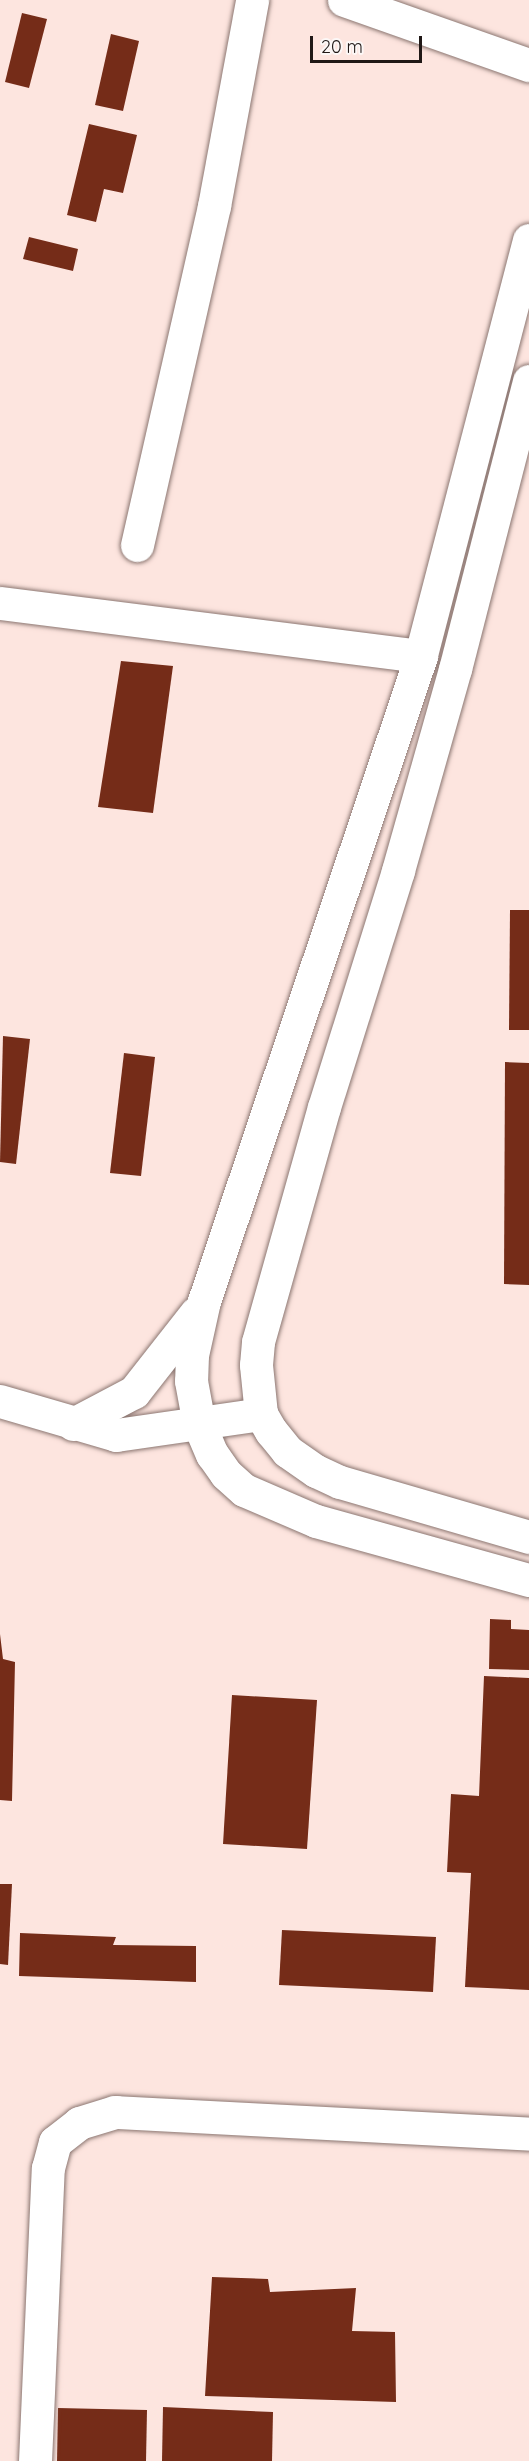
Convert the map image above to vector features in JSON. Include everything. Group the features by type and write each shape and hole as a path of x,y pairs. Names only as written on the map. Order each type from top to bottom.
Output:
{"street":[{"path":"138,545 214,206 252,0"},
{"path":"344,0 529,65"},
{"path":"529,240 421,656 204,1301 192,1355 191,1381 199,1424 226,1474 266,1502 423,1553 529,1580"},
{"path":"529,381 436,737 324,1107 258,1342 255,1365 261,1414 287,1451 340,1482 529,1536"},
{"path":"0,603 421,656"},
{"path":"73,1424 134,1392 204,1301"},
{"path":"0,1401 116,1435 261,1414"},
{"path":"35,2461 48,2168 55,2142 79,2123 115,2112 529,2134"}],"building":[{"path":"22,13 47,19 29,88 5,82"},
{"path":"111,34 139,41 123,111 95,105"},
{"path":"89,124 137,135 123,193 104,189 96,222 67,215"},
{"path":"29,237 78,249 73,271 23,259"},
{"path":"121,661 173,666 153,813 98,807"},
{"path":"510,910 529,910 529,1030 509,1030"},
{"path":"3,1036 30,1039 16,1164 0,1162"},
{"path":"124,1053 155,1057 141,1176 110,1173"},
{"path":"505,1062 529,1063 529,1285 504,1284"},
{"path":"490,1619 511,1620 511,1629 529,1630 529,1670 489,1669"},
{"path":"0,1634 3,1659 15,1662 12,1801 0,1800"},
{"path":"484,1676 529,1678 529,1990 465,1987 471,1873 447,1872 451,1794 479,1796"},
{"path":"232,1695 317,1700 307,1849 223,1844"},
{"path":"0,1884 12,1884 8,1965 0,1964"},
{"path":"282,1930 436,1937 433,1992 279,1985"},
{"path":"20,1933 116,1937 113,1945 196,1946 196,1982 19,1976"},
{"path":"212,2277 268,2279 270,2292 356,2288 352,2331 395,2332 396,2402 205,2396"},
{"path":"163,2407 273,2412 272,2461 162,2461"},
{"path":"58,2408 147,2410 146,2461 57,2461"}]}
